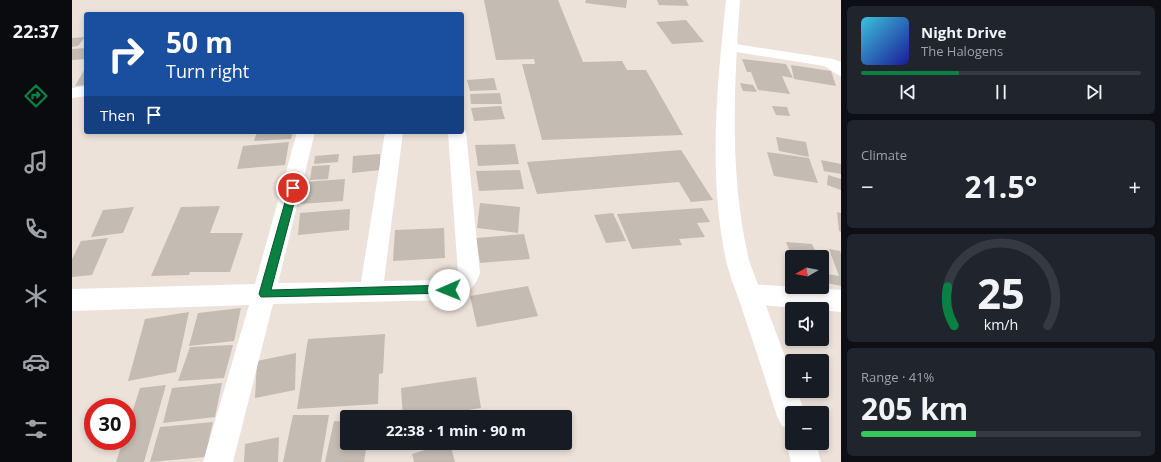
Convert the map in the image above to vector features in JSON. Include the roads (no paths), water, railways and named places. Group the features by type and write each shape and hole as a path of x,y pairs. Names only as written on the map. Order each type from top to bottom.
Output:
{"street":[{"path":"733,0 729,47 725,149 734,244 738,260 789,406"},
{"path":"729,47 828,62 837,66 841,71"},
{"path":"72,93 84,91"},
{"path":"218,462 305,134"},
{"path":"371,292 394,134"},
{"path":"72,300 449,290 456,288 467,279 469,272 458,134"},
{"path":"750,294 841,301"},
{"path":"803,450 806,462"}]}
